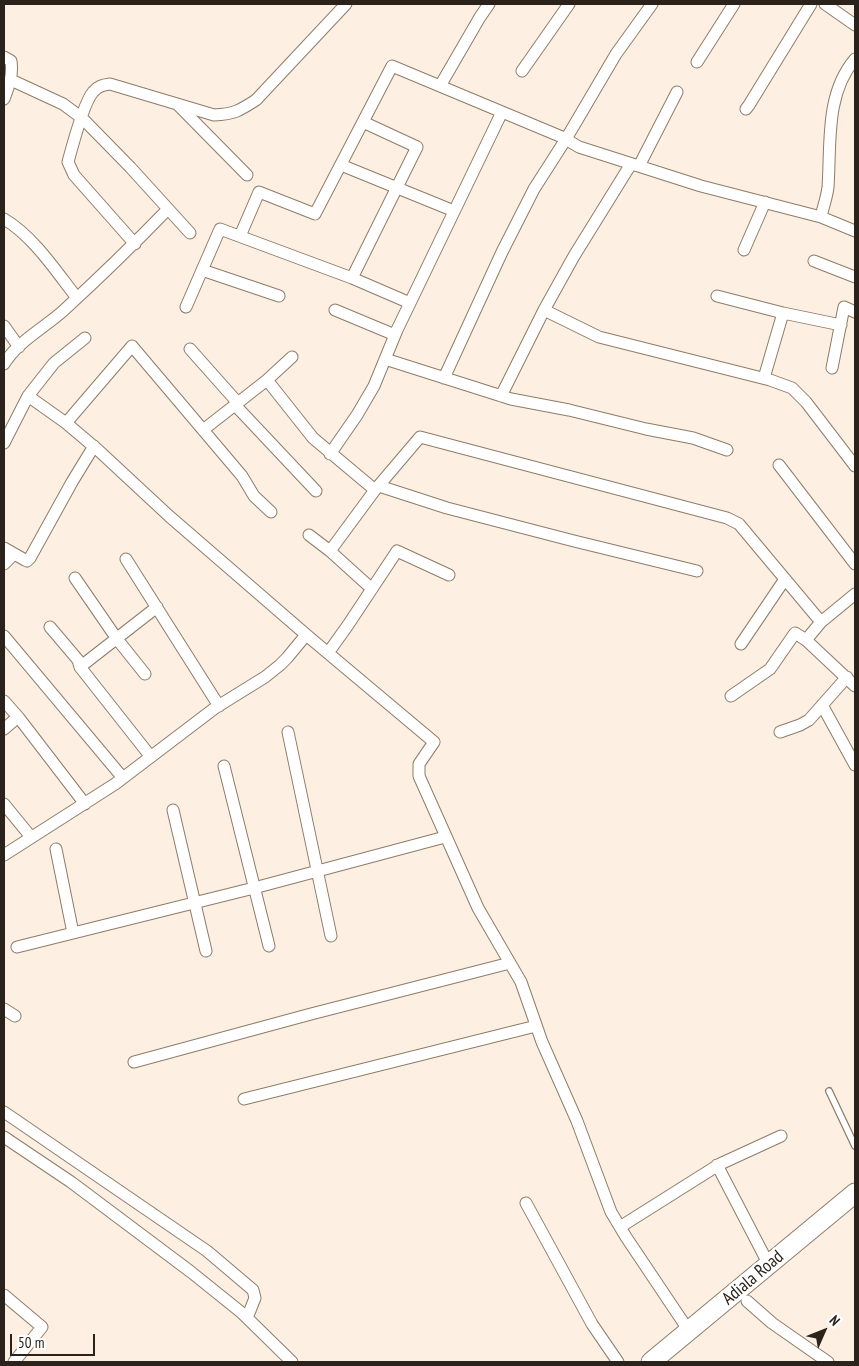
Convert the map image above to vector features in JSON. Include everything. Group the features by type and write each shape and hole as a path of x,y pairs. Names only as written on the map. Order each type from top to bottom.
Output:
{"main road":[{"name":"Adiala Road","path":"651,1362 855,1193"},
{"name":"Adiala Road","path":"670,1362 747,1300 855,1208"}],"street":[{"path":"135,244 74,175 68,162 86,103 92,92 100,86 110,84 214,115 239,111 256,100 346,4"},
{"path":"440,86 489,4"},
{"path":"522,71 569,4"},
{"path":"444,378 502,252 530,197 616,54 652,4"},
{"path":"696,62 734,4"},
{"path":"746,108 750,105 811,4"},
{"path":"825,4 855,25"},
{"path":"4,57 11,61 12,70 11,80 4,99"},
{"path":"821,217 828,189 830,126 839,88 847,69 855,59"},
{"path":"240,236 259,192 315,214 392,66 566,139 580,147 701,186 821,217 855,231"},
{"path":"11,80 63,104 82,118 190,233"},
{"path":"502,396 544,310 574,256 635,165 677,92"},
{"path":"177,104 247,175"},
{"path":"330,454 374,386 395,335 502,112"},
{"path":"352,278 417,147 363,122"},
{"path":"341,165 454,211"},
{"path":"744,250 765,202"},
{"path":"4,364 10,354 77,298 135,244 168,209"},
{"path":"4,219 16,226 33,244 77,298"},
{"path":"186,307 220,229 352,278 410,303"},
{"path":"814,261 855,277"},
{"path":"202,270 279,296"},
{"path":"717,296 840,325"},
{"path":"832,368 844,307 855,312"},
{"path":"335,310 395,335"},
{"path":"544,310 599,337 764,378 792,388 806,402 855,466"},
{"path":"764,378 783,313"},
{"path":"4,326 19,347"},
{"path":"4,443 28,396 54,363 85,338"},
{"path":"66,423 132,346 242,476 254,496 271,512"},
{"path":"190,349 236,404 316,491"},
{"path":"203,430 267,380 292,357"},
{"path":"385,359 511,400 569,410 646,429 693,438 727,450"},
{"path":"267,380 313,438 330,454 377,488 574,541 698,571"},
{"path":"28,396 94,446 169,516 306,635 434,742 419,764 418,776 478,908 521,982 542,1042 578,1121 611,1212 689,1331"},
{"path":"330,551 377,488 420,437 727,518 739,524 821,622"},
{"path":"4,564 9,551 27,561 30,558 94,446"},
{"path":"779,465 855,564"},
{"path":"309,535 330,551 372,589"},
{"path":"328,653 397,551 449,575"},
{"path":"126,559 219,706"},
{"path":"75,578 145,674"},
{"path":"741,644 785,579"},
{"path":"806,640 821,622 855,594"},
{"path":"80,667 156,608"},
{"path":"50,627 78,660 80,667 151,757"},
{"path":"731,696 770,670 794,633 806,640 855,686"},
{"path":"4,855 85,804 219,706 265,677 280,665 306,635"},
{"path":"4,636 123,778"},
{"path":"780,732 809,720 847,677"},
{"path":"4,701 85,804"},
{"path":"822,705 855,765"},
{"path":"4,729 18,717"},
{"path":"288,732 331,936"},
{"path":"224,766 269,946"},
{"path":"4,804 31,837"},
{"path":"173,810 206,951"},
{"path":"17,947 254,888 445,837"},
{"path":"56,849 73,933"},
{"path":"134,1062 510,963"},
{"path":"4,1008 15,1016"},
{"path":"244,1099 536,1026"},
{"path":"4,1112 207,1251 247,1284 254,1290 255,1298 247,1318"},
{"path":"620,1227 717,1166 781,1136"},
{"path":"4,1137 78,1188 191,1272 247,1318 292,1362"},
{"path":"717,1166 769,1265"},
{"path":"526,1203 592,1324 618,1362"},
{"path":"4,1296 42,1327 14,1362"},
{"path":"747,1300 772,1323 828,1362"}],"lane":[{"path":"829,1091 855,1146"}]}
